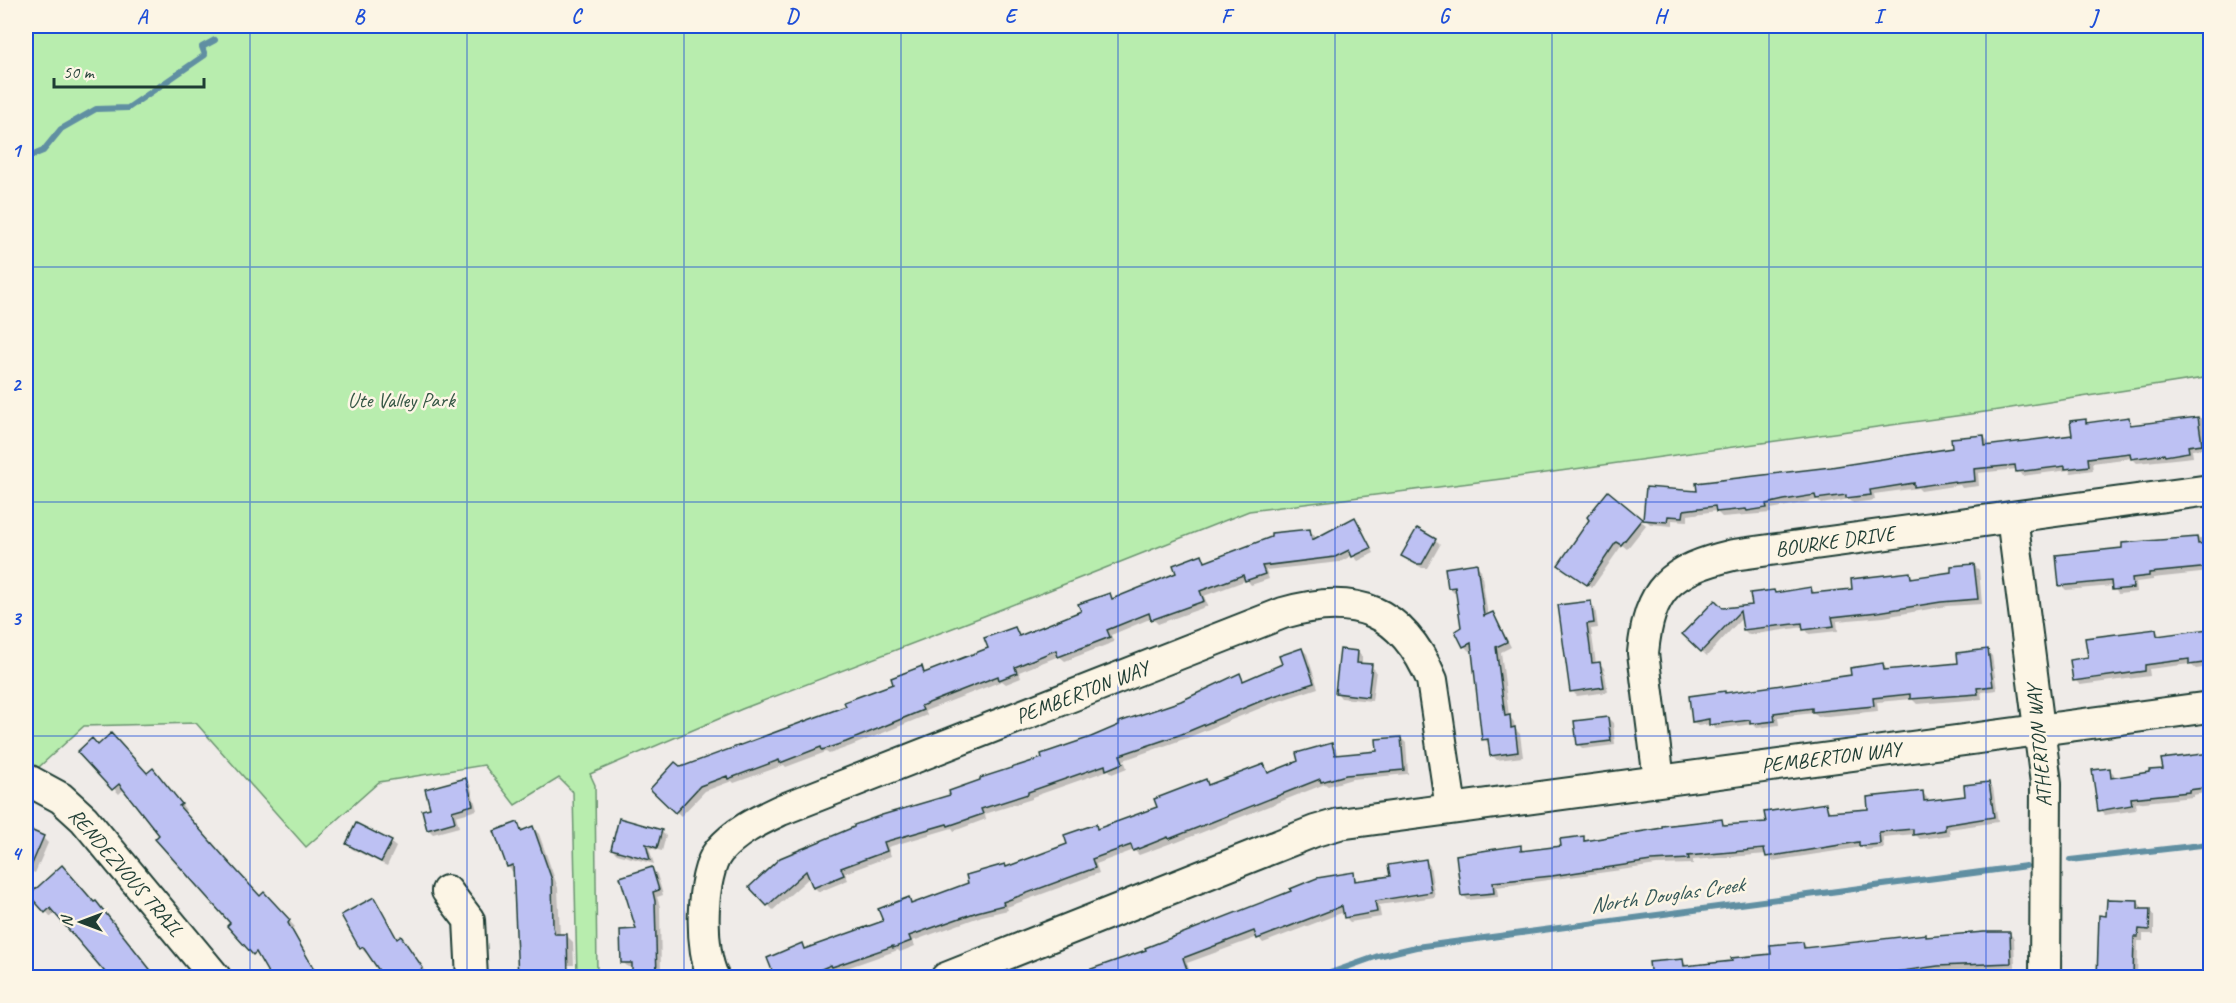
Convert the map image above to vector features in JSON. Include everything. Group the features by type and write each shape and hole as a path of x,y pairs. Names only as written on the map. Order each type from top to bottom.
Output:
{"street":[{"name":"BOURKE DRIVE","path":"1659,780 1643,654 1648,615 1657,587 1669,582 1687,569 1706,561 1733,555 2211,490"},
{"name":"ATHERTON WAY","path":"2012,517 2046,783 2045,978"},
{"name":"PEMBERTON WAY","path":"714,978 708,968 703,922 713,849 754,823 781,810 1307,606 1349,604 1394,614 1423,660 1432,680 1451,807"},
{"name":"PEMBERTON WAY","path":"946,978 1315,831 1339,824 1451,807 2211,707"},
{"name":"RENDEZVOUS TRAIL","path":"26,779 61,798 84,819 216,978"},
{"path":"447,891 469,920 472,978"}],"green space":[{"name":"Ute Valley Park","path":"26,26 2210,26 2210,377 1992,411 1517,477 1249,511 742,709 590,774 595,785 597,977 577,977 573,792 559,778 515,805 484,765 379,782 306,847 196,723 84,726 39,767 26,763"}],"building":[{"path":"2129,417 2130,425 2198,417 2202,444 2188,446 2189,452 2165,456 2164,454 2131,459 2130,453 2088,458 2089,466 2065,469 2065,466 2016,472 2015,465 1974,469 1975,481 1956,483 1955,481 1914,487 1914,483 1870,490 1871,495 1846,498 1846,495 1816,499 1815,495 1766,504 1767,508 1747,511 1746,509 1716,512 1715,506 1684,510 1683,517 1668,516 1667,522 1643,520 1646,487 1697,491 1696,483 1831,467 1952,448 1951,438 1984,435 1985,446 2072,435 2070,421 2086,419 2086,423"},
{"path":"1608,491 1642,519 1621,545 1616,542 1587,585 1558,565 1589,520 1587,517"},
{"path":"1355,517 1371,548 1352,557 1349,550 1335,557 1262,566 1265,574 1245,581 1243,575 1200,591 1204,601 1151,620 1149,613 1107,630 1110,637 1058,657 1056,650 1015,667 1017,673 999,680 998,676 921,706 923,710 846,742 822,750 821,747 780,763 779,760 728,779 727,776 700,786 675,813 650,789 675,762 681,767 846,706 844,702 893,684 891,678 922,666 924,673 988,648 984,638 1015,627 1019,636 1081,611 1078,604 1110,593 1112,599 1176,573 1173,565 1202,554 1205,562 1271,537 1271,533 1310,529 1312,540"},
{"path":"1417,528 1436,539 1422,564 1416,564 1401,556"},
{"path":"2197,537 2198,544 2211,543 2211,567 2149,573 2149,576 2132,578 2133,588 2112,590 2111,581 2059,586 2056,555 2122,548 2122,543"},
{"path":"1477,563 1484,616 1493,612 1507,642 1496,647 1505,716 1510,715 1511,728 1515,727 1518,752 1490,756 1488,739 1482,740 1471,643 1463,647 1455,631 1461,627 1455,587 1448,588 1445,568"},
{"path":"1974,564 1978,599 1832,617 1834,626 1803,630 1802,623 1743,630 1740,611 1701,652 1682,634 1715,600 1723,608 1752,605 1750,593 1774,590 1775,593 1811,587 1812,593 1852,589 1851,579 1910,572 1911,578 1951,572 1951,566"},
{"path":"1591,601 1594,623 1587,624 1592,663 1600,662 1604,687 1570,692 1558,605"},
{"path":"2156,629 2157,636 2208,629 2211,662 2189,665 2189,659 2145,665 2145,671 2073,681 2070,660 2088,657 2085,638"},
{"path":"1302,648 1314,683 1268,698 1182,734 1120,755 1123,763 1106,770 1105,765 981,809 983,814 948,826 947,824 884,842 887,851 841,868 844,875 813,888 806,871 767,906 749,887 780,858 854,827 854,825 950,795 949,791 980,780 980,778 1042,758 1041,754 1091,737 1119,725 1119,722 1181,701 1240,673 1243,681 1282,664 1279,656"},
{"path":"1340,649 1358,651 1357,663 1372,664 1368,697 1335,693"},
{"path":"1988,649 1993,686 1977,688 1978,694 1910,699 1910,694 1873,698 1874,706 1812,712 1812,708 1774,713 1775,721 1750,724 1750,720 1709,725 1709,719 1692,722 1689,696 1851,675 1850,668 1883,663 1884,670 1958,663 1957,653"},
{"path":"1608,717 1611,741 1577,745 1574,721"},
{"path":"111,733 147,773 153,768 182,804 179,806 226,859 260,896 264,892 290,920 288,923 319,978 271,978 256,952 253,955 227,926 230,923 155,839 159,835 119,784 112,790 77,752 92,738 98,745"},
{"path":"1401,737 1404,770 1346,775 1321,782 1320,779 1169,839 1168,837 1133,851 1131,845 1092,859 1095,868 1003,902 1004,905 909,936 911,941 893,948 893,946 832,967 831,965 800,978 775,978 767,958 802,943 804,949 883,921 878,909 909,897 911,904 968,883 966,875 1005,864 1006,867 1067,844 1064,835 1096,824 1097,829 1157,807 1154,799 1206,779 1208,785 1264,764 1268,773 1298,761 1296,753 1332,743 1335,755 1377,751 1376,739"},
{"path":"2211,753 2211,787 2189,790 2189,792 2131,798 2132,805 2098,811 2092,770 2110,768 2111,778 2163,769 2161,759"},
{"path":"466,778 473,805 452,811 455,822 427,830 422,810 430,808 425,789"},
{"path":"1989,782 1994,817 1945,825 1945,830 1913,835 1913,829 1879,832 1880,844 1859,846 1859,842 1766,857 1764,849 1688,856 1689,859 1651,861 1552,876 1493,882 1494,893 1461,896 1456,855 1521,845 1521,851 1561,846 1560,839 1584,836 1584,841 1662,828 1662,826 1722,819 1723,825 1766,822 1764,812 1826,803 1828,812 1868,809 1867,797 1923,791 1924,801 1965,796 1964,785"},
{"path":"619,818 662,830 657,848 646,844 650,860 611,849"},
{"path":"518,822 521,831 533,826 552,880 553,927 555,934 567,934 568,978 518,978 513,865 507,867 494,831"},
{"path":"356,823 392,841 381,862 346,844"},
{"path":"26,828 44,836 26,878"},
{"path":"1426,859 1431,892 1375,901 1377,912 1344,918 1342,906 1257,939 1254,931 1183,958 1190,978 1075,978 1074,975 1146,950 1145,948 1291,891 1290,889 1317,878 1354,872 1355,881 1390,876 1388,865"},
{"path":"62,865 94,902 96,901 157,978 110,978 50,908 45,913 29,895"},
{"path":"652,867 659,890 653,892 657,978 632,978 632,963 621,963 620,930 636,929 620,877"},
{"path":"374,897 397,939 401,936 423,968 409,978 384,978 363,947 360,949 341,915"},
{"path":"2107,899 2138,900 2138,909 2150,909 2149,930 2139,929 2138,937 2134,937 2133,978 2097,978 2099,915 2106,916"},
{"path":"2010,932 2011,963 1938,966 1859,977 1859,975 1833,978 1651,978 1649,962 1683,959 1684,966 1771,954 1770,945 1803,942 1804,948 1926,934 1926,937"}],"waterway":[{"path":"26,158 43,151 61,129 96,109 128,108 205,55 202,47 215,40"},
{"name":"North Douglas Creek","path":"2070,860 2210,844"},
{"name":"North Douglas Creek","path":"1316,978 1378,956 1416,947 2026,866"}]}
